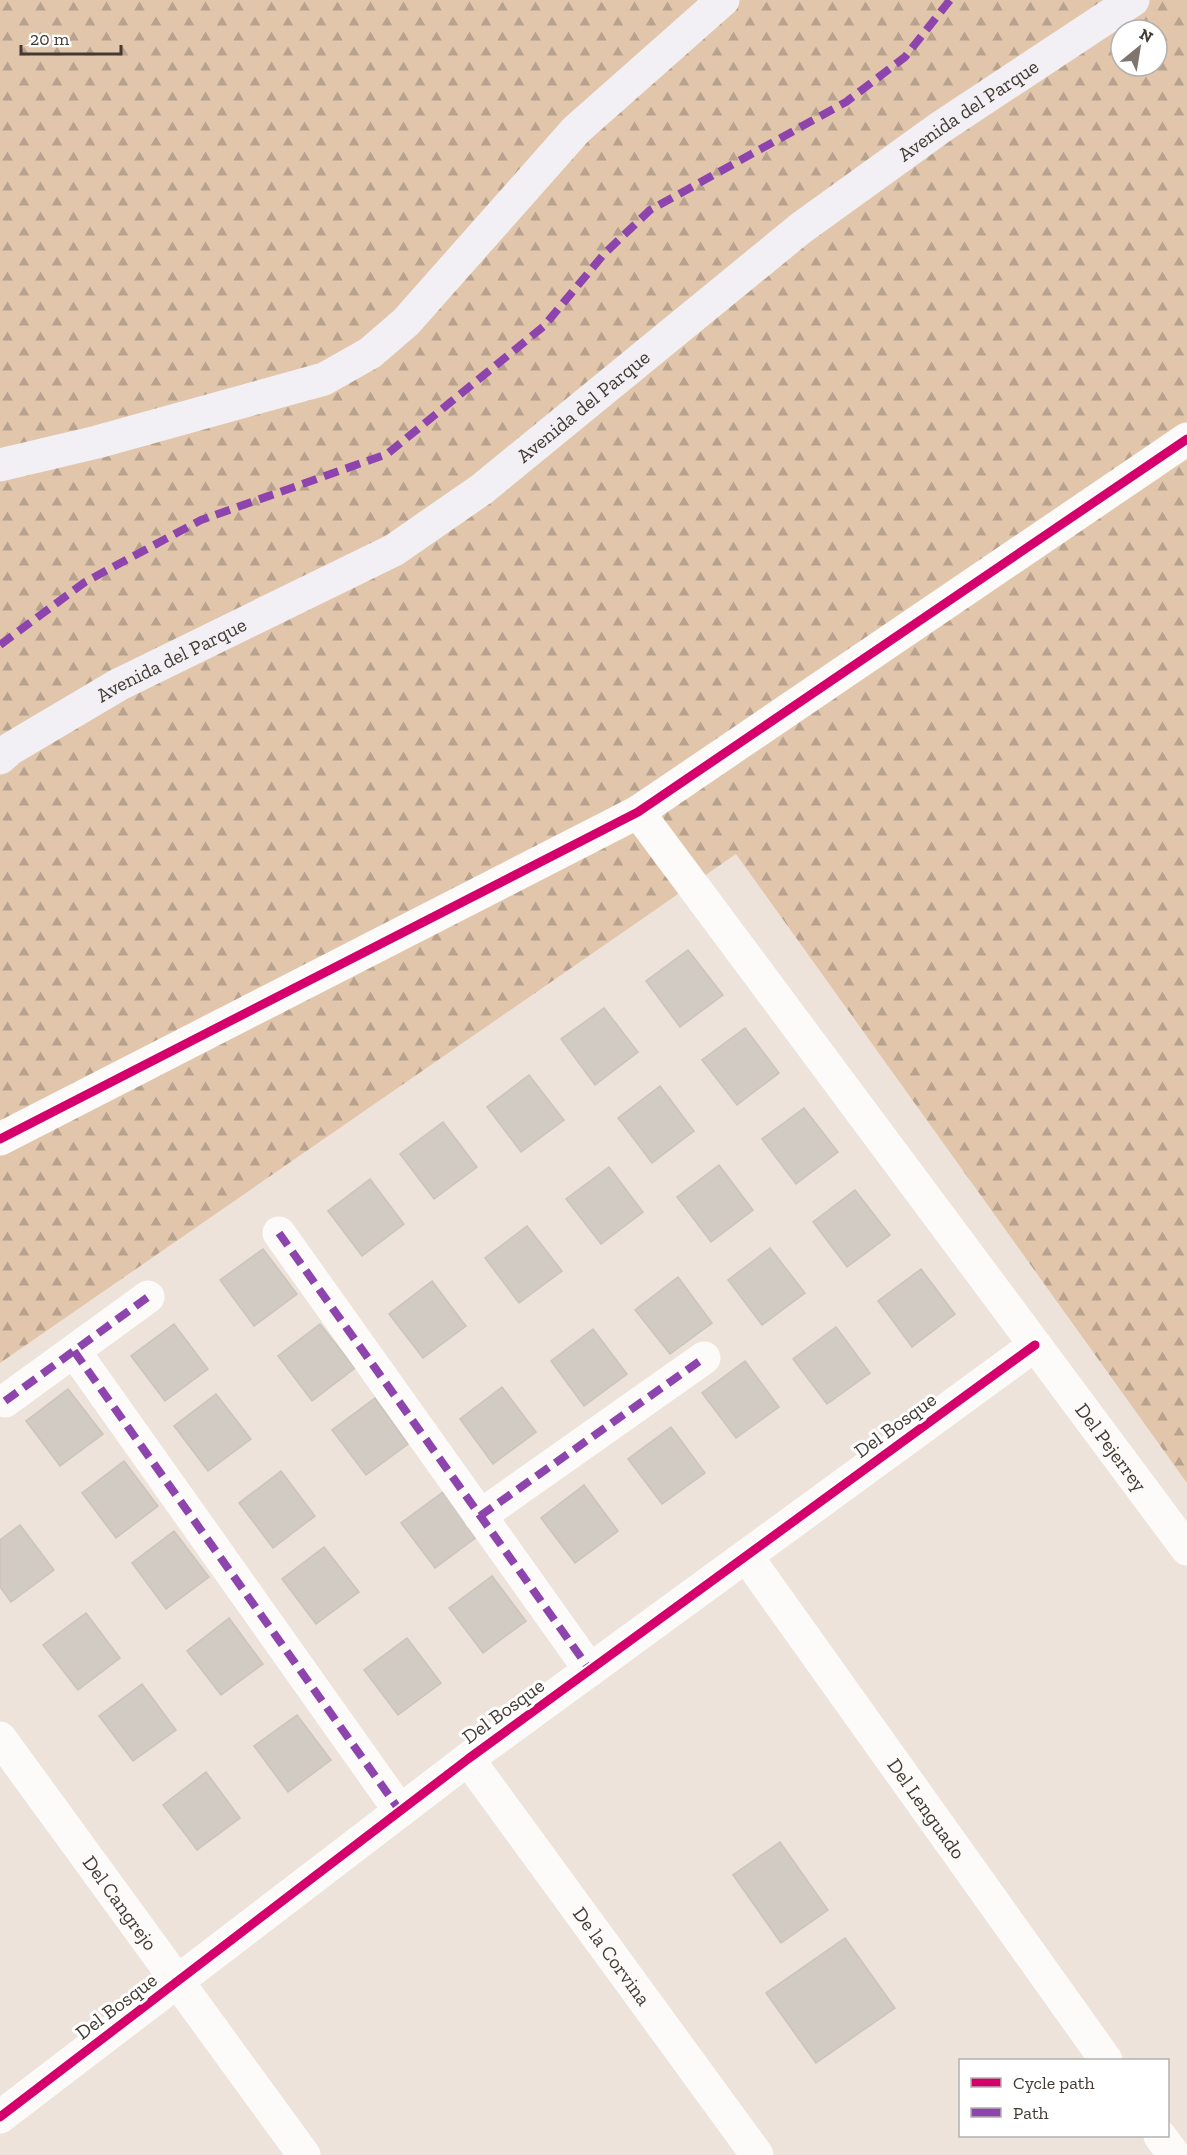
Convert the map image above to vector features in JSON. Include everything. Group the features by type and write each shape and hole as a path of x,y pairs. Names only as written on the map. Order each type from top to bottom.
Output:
{"main road":[{"path":"0,465 97,442 324,379 370,353 406,322 576,130 723,0"},
{"name":"Avenida del Parque","path":"0,758 10,749 118,684 394,550 482,489 801,228 941,127 1133,0"}],"street":[{"path":"0,1139 638,812 1187,439"},
{"name":"Del Pejerrey","path":"638,812 1187,1550"},
{"path":"279,1233 590,1670"},
{"path":"5,1401 148,1297"},
{"name":"Del Bosque","path":"0,2117 468,1759 1035,1345"},
{"path":"74,1351 400,1811"},
{"path":"480,1516 704,1358"},
{"name":"Del Lenguado","path":"747,1557 1105,2059"},
{"name":"Del Cangrejo","path":"0,1738 304,2155"},
{"name":"De la Corvina","path":"468,1759 757,2155"},
{"path":"1161,2137 1173,2155"}],"green space":[{"path":"0,0 1187,0 1187,1483 736,854 0,1363"}],"building":[{"path":"688,950 723,995 680,1027 646,981"},
{"path":"604,1008 638,1052 595,1085 561,1039"},
{"path":"745,1028 779,1073 737,1105 702,1060"},
{"path":"529,1075 564,1120 521,1152 487,1107"},
{"path":"660,1086 694,1131 652,1163 618,1118"},
{"path":"804,1108 838,1152 796,1184 762,1139"},
{"path":"443,1122 477,1167 434,1199 400,1154"},
{"path":"719,1165 753,1210 711,1242 677,1197"},
{"path":"609,1167 643,1212 601,1244 566,1199"},
{"path":"370,1179 404,1224 362,1256 328,1211"},
{"path":"855,1190 890,1235 847,1267 813,1222"},
{"path":"527,1226 562,1271 519,1303 485,1258"},
{"path":"770,1248 805,1293 762,1325 728,1280"},
{"path":"263,1249 297,1294 254,1326 220,1280"},
{"path":"921,1269 955,1314 912,1347 878,1301"},
{"path":"678,1277 712,1323 670,1354 635,1310"},
{"path":"432,1281 466,1326 423,1358 389,1314"},
{"path":"174,1324 208,1369 165,1401 131,1356"},
{"path":"320,1324 355,1368 312,1401 278,1356"},
{"path":"836,1327 870,1373 827,1404 793,1359"},
{"path":"593,1329 627,1374 584,1406 551,1361"},
{"path":"745,1361 779,1407 736,1438 702,1393"},
{"path":"502,1387 536,1432 493,1464 460,1419"},
{"path":"68,1389 103,1434 60,1466 26,1421"},
{"path":"216,1394 251,1439 208,1471 174,1426"},
{"path":"375,1398 408,1444 366,1475 332,1430"},
{"path":"671,1427 705,1473 662,1504 628,1459"},
{"path":"124,1461 158,1506 116,1538 82,1493"},
{"path":"281,1471 315,1516 273,1548 239,1503"},
{"path":"584,1485 618,1531 575,1563 541,1518"},
{"path":"443,1492 478,1536 435,1568 401,1523"},
{"path":"20,1525 54,1570 11,1602 0,1587 0,1540"},
{"path":"174,1531 209,1577 166,1609 132,1563"},
{"path":"324,1547 359,1592 316,1624 282,1579"},
{"path":"492,1576 526,1621 483,1653 449,1608"},
{"path":"86,1613 120,1658 78,1690 43,1645"},
{"path":"229,1618 263,1664 221,1695 187,1651"},
{"path":"407,1638 441,1683 398,1715 364,1670"},
{"path":"142,1684 176,1730 133,1761 99,1716"},
{"path":"297,1715 331,1760 288,1792 254,1746"},
{"path":"206,1772 240,1818 197,1850 163,1805"},
{"path":"780,1842 828,1910 781,1943 733,1875"},
{"path":"845,1938 895,2008 816,2063 766,1993"}],"marked path":[{"path":"0,645 85,582 201,520 387,454 544,326 604,254 650,210 846,102 905,57 950,0"},
{"path":"279,1233 590,1670"},
{"path":"5,1401 148,1297"},
{"path":"74,1351 400,1811"},
{"path":"480,1516 704,1358"}],"cycle path":[{"path":"0,1139 638,812 1187,439"},
{"path":"0,2117 468,1759 1035,1345"}]}
